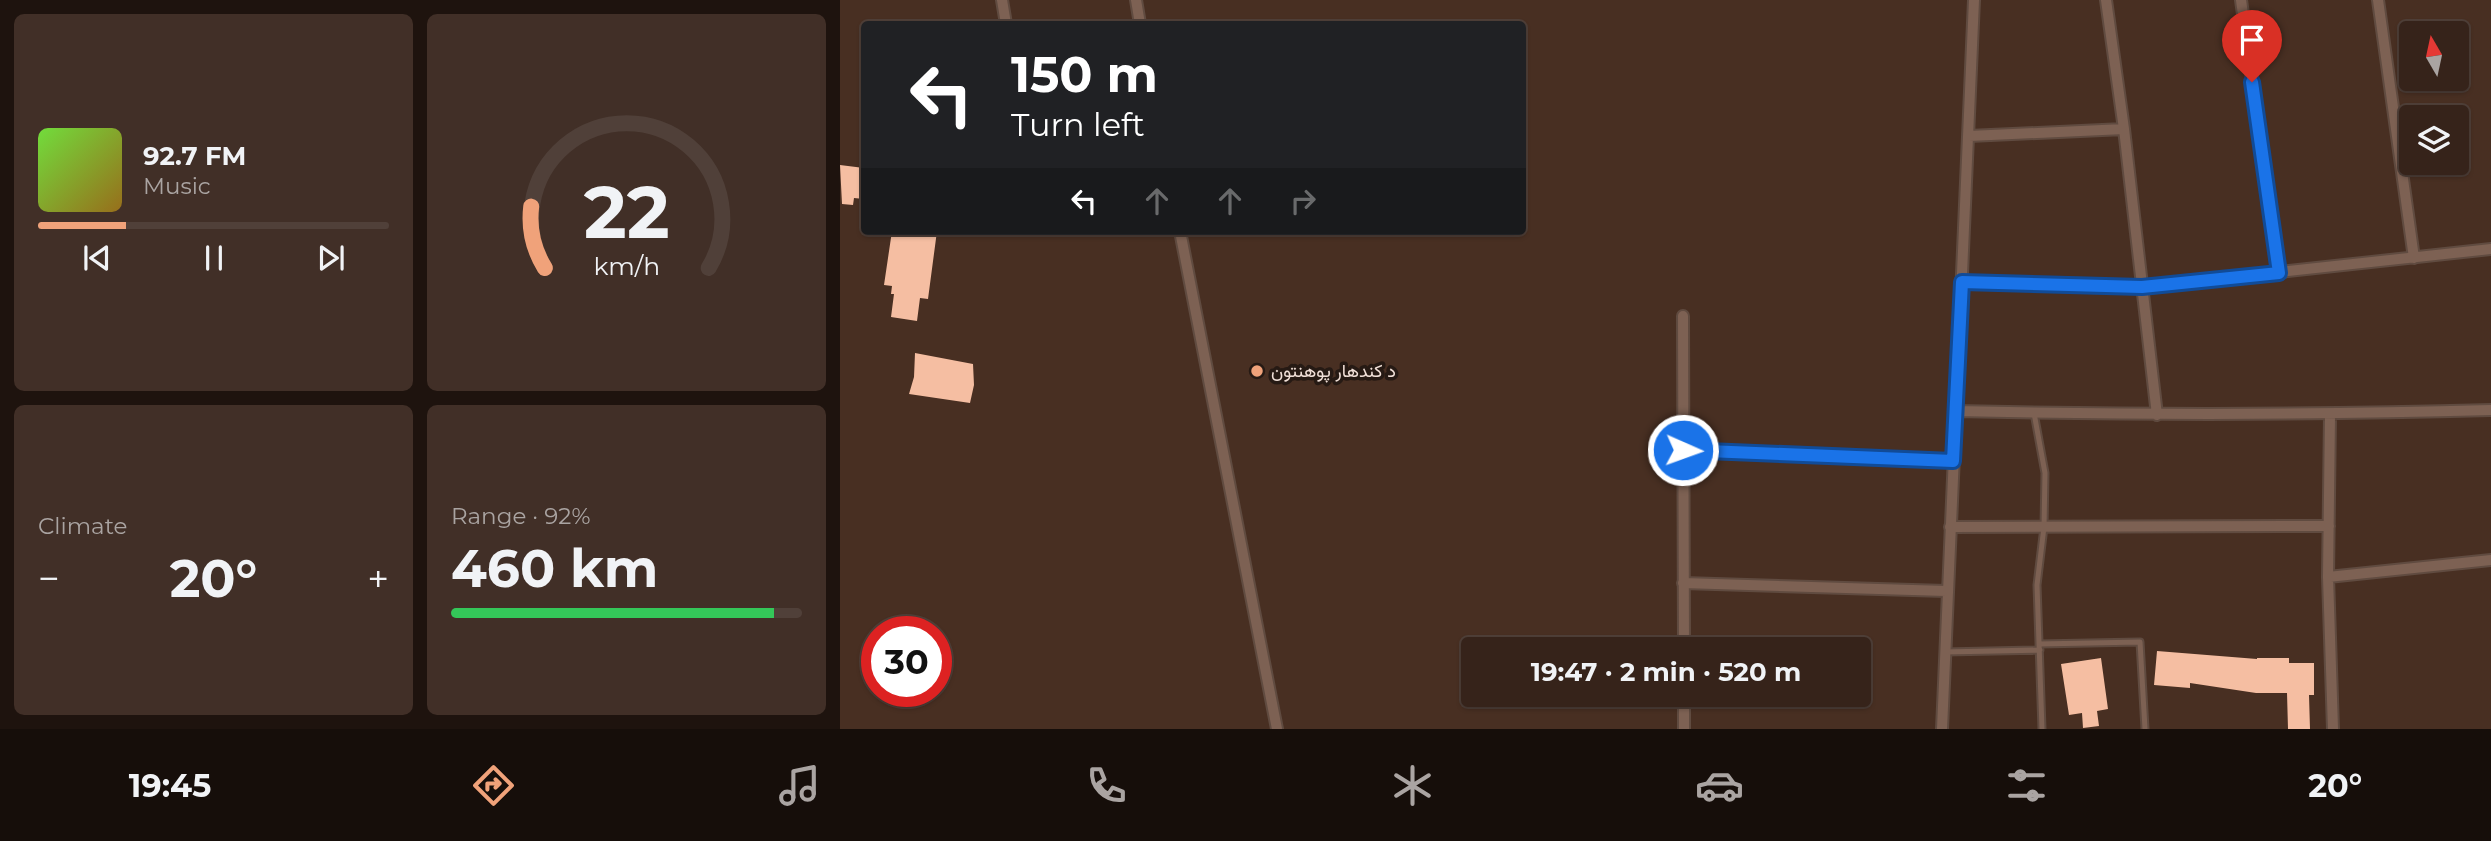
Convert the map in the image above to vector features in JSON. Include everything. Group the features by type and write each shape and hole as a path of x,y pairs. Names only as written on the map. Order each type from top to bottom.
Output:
{"street":[{"path":"1002,0 1006,21"},
{"path":"1136,0 1140,21"},
{"path":"1942,729 1946,591 1975,0"},
{"path":"2106,0 2124,129 2157,415"},
{"path":"2241,0 2279,273"},
{"path":"2378,0 2414,258"},
{"path":"1969,136 2124,129"},
{"path":"1181,235 1276,729"},
{"path":"1962,282 2142,287 2491,249"},
{"path":"1683,316 1684,637"},
{"path":"1956,411 2330,415 2491,410"},
{"path":"2330,415 2328,577 2333,729"},
{"path":"1683,450 1953,461"},
{"path":"1950,527 2329,526"},
{"path":"2328,577 2491,560"},
{"path":"1683,583 1946,591"},
{"path":"1684,707 1684,729"}],"lane":[{"path":"2034,413 2045,473 2044,527 2038,585 2042,729"},
{"path":"1944,652 2140,642 2145,729"}],"building":[{"path":"840,165 861,168 861,199 854,198 853,205 842,204"},
{"path":"891,235 936,235 928,299 920,298 917,321 891,317 894,294 891,294 892,286 884,285"},
{"path":"915,353 973,364 974,385 970,403 909,394 914,377"},
{"path":"2157,651 2257,659 2289,658 2289,663 2314,663 2314,695 2309,695 2310,729 2288,729 2287,693 2256,693 2190,683 2190,688 2154,685"},
{"path":"2101,658 2108,709 2097,711 2099,726 2083,728 2082,713 2069,715 2061,664"}],"place":[{"name":"د کندهار پوهنتون","path":"1257,371"}],"route":[{"path":"1683,450 1953,461 1962,282 2142,287 2279,273 2252,82"}]}
